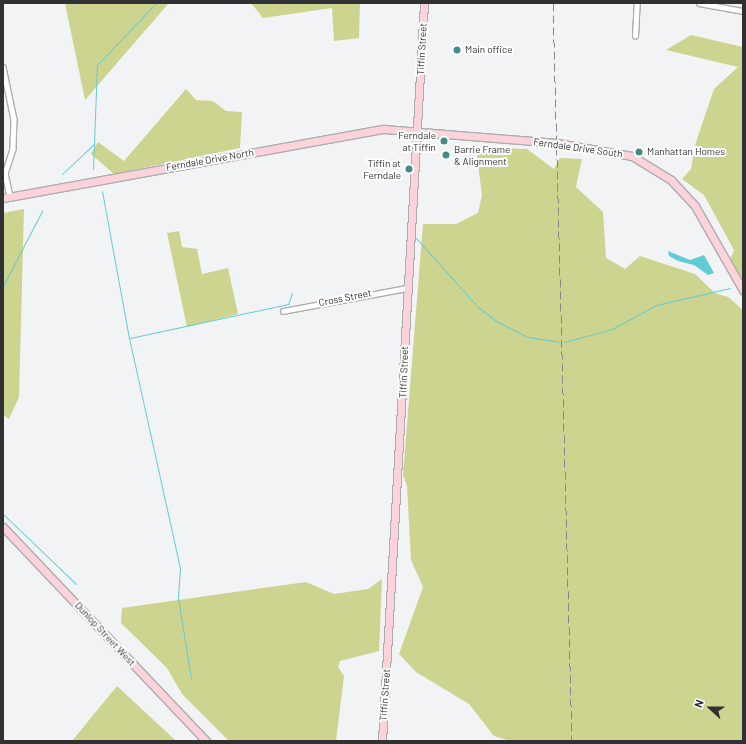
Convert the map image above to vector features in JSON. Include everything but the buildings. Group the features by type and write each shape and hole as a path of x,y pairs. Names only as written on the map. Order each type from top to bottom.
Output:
{"main road":[{"name":"Tiffin Street","path":"382,741 407,288 418,131 424,3"},
{"name":"Ferndale Drive North","path":"6,198 352,134 418,131"},
{"name":"Ferndale Drive South","path":"418,131 557,143 616,152 641,160 671,180 695,206 743,290"},
{"name":"Dunlop Street West","path":"3,527 206,741"}],"street":[{"path":"635,36 637,3"},
{"path":"699,3 743,11"},
{"path":"3,67 14,119 13,149 5,173 6,198"},
{"name":"Cross Street","path":"283,311 407,288"}],"green space":[{"path":"65,3 169,3 85,100"},
{"path":"251,3 360,3 359,38 334,41 332,8 263,18"},
{"path":"691,35 743,47 743,278 729,263 734,250 704,195 682,179 691,169 695,145 714,89 738,67 666,50"},
{"path":"186,89 196,100 213,101 226,111 242,112 240,148 114,174 91,154 98,142 124,161"},
{"path":"480,147 527,149 554,169 560,158 582,159 576,187 603,212 606,258 625,269 640,256 695,274 715,293 728,297 743,310 743,741 511,741 494,736 469,704 416,672 399,654 423,587 411,560 407,486 403,475 423,224 456,224 478,213 482,195 477,156"},
{"path":"24,209 19,397 9,419 3,415 3,213"},
{"path":"179,231 182,247 197,249 202,274 228,268 238,314 187,327 167,233"},
{"path":"382,579 379,651 340,661 338,667 344,676 336,741 229,741 182,694 167,668 121,623 122,608 306,582 334,594 368,589"},
{"path":"117,686 174,739 176,741 72,741"}],"water":[{"path":"668,251 690,260 704,255 714,273 708,275 694,265 678,261 669,256"}],"waterway":[{"path":"93,169 97,65 156,3"},
{"path":"62,174 94,144"},
{"path":"102,191 129,338 180,568 178,598 191,678"},
{"path":"3,286 42,211"},
{"path":"416,238 478,307 496,321 528,337 559,342"},
{"path":"564,342 612,329 656,305 730,288"},
{"path":"130,338 288,304 292,293"},
{"path":"3,514 76,584"}],"railway":[{"path":"553,3 572,741"}],"place":[{"name":"Main office","path":"457,50"},
{"name":"Ferndale at Tiffin","path":"444,141"},
{"name":"Manhattan Homes","path":"639,152"},
{"name":"Barrie Frame & Alignment","path":"446,155"},
{"name":"Tiffin at Ferndale","path":"409,169"}]}
